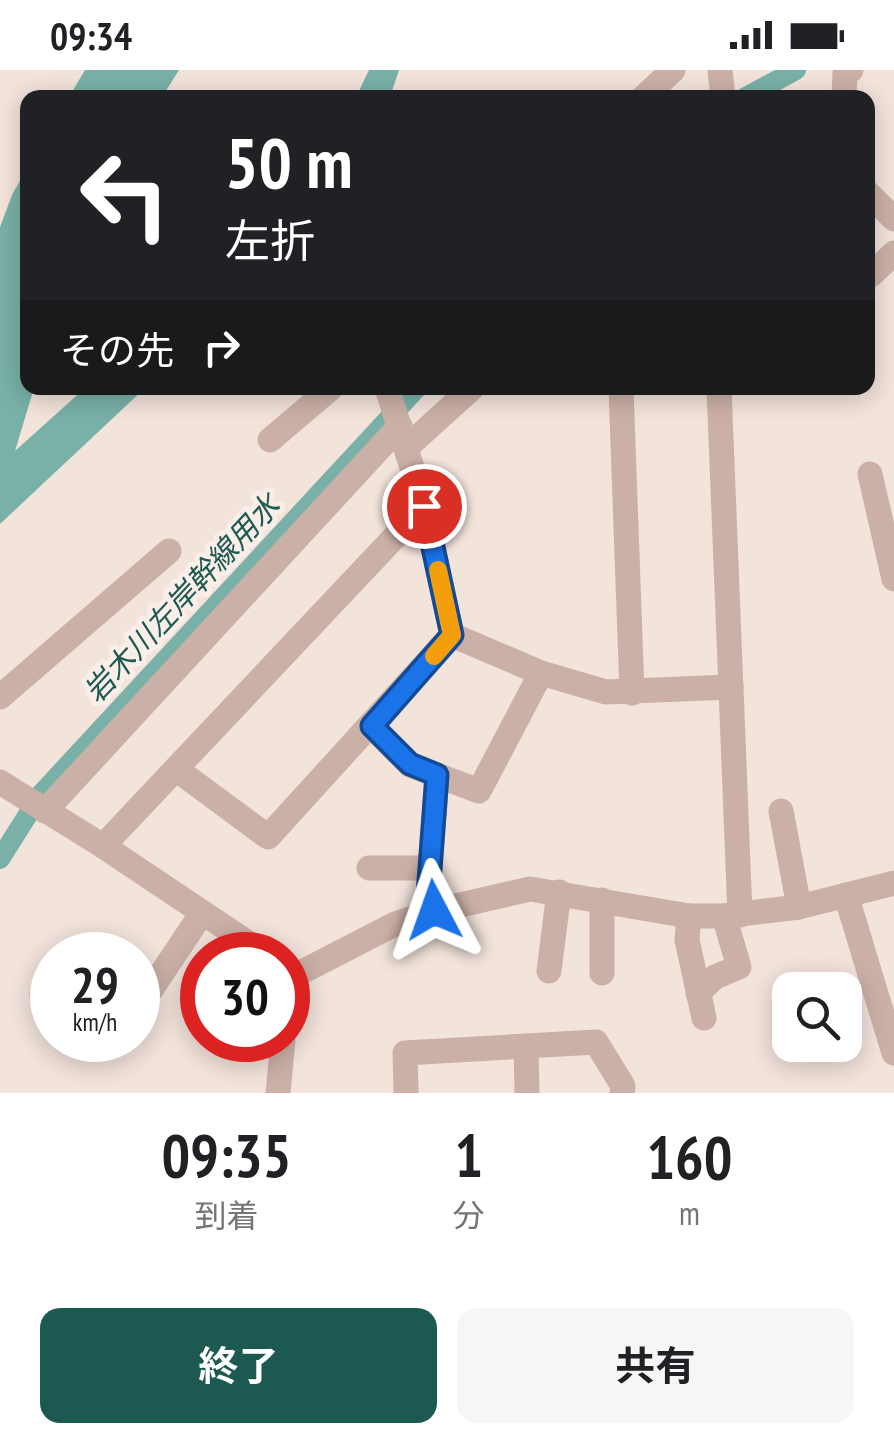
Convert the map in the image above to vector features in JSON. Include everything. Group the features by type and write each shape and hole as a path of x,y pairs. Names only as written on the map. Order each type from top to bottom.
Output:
{"street":[{"path":"652,90 673,70"},
{"path":"875,201 894,219"},
{"path":"875,272 894,253"},
{"path":"270,440 324,395"},
{"path":"232,932 103,846 20,799 397,416 453,395"},
{"path":"621,395 632,693"},
{"path":"690,916 687,940 701,1005 715,977 739,967 732,915 731,688 718,395"},
{"path":"397,416 424,506 452,635"},
{"path":"870,474 894,579"},
{"path":"103,846 424,506"},
{"path":"0,696 169,551"},
{"path":"452,635 541,673 606,692 731,688"},
{"path":"176,768 268,838 452,635"},
{"path":"372,726 410,764 479,791 541,673"},
{"path":"434,910 428,895 437,775"},
{"path":"781,811 799,907"},
{"path":"369,868 430,868"},
{"path":"310,968 395,924 434,910 530,888 690,916 799,907 894,883"},
{"path":"549,970 559,892"},
{"path":"846,894 894,1053"},
{"path":"602,900 602,973"},
{"path":"160,976 202,912"},
{"path":"406,1093 405,1053 596,1042 624,1086 622,1093"},
{"path":"526,1046 527,1093"},
{"path":"278,1093 281,1062"}],"water":[{"path":"85,70 179,70 166,90 73,90"},
{"path":"369,70 399,70 392,90 359,90"},
{"path":"20,181 20,395 32,395 15,451 77,395 138,395 0,524 0,227"}],"waterway":[{"name":"岩木川左岸幹線用水","path":"759,90 796,70"},
{"name":"岩木川左岸幹線用水","path":"0,859 41,794 411,395"}],"slow traffic":[{"path":"434,656 452,635 438,570"}],"route":[{"path":"424,506 452,635 372,726 410,764 437,775 428,895 434,910"}]}
